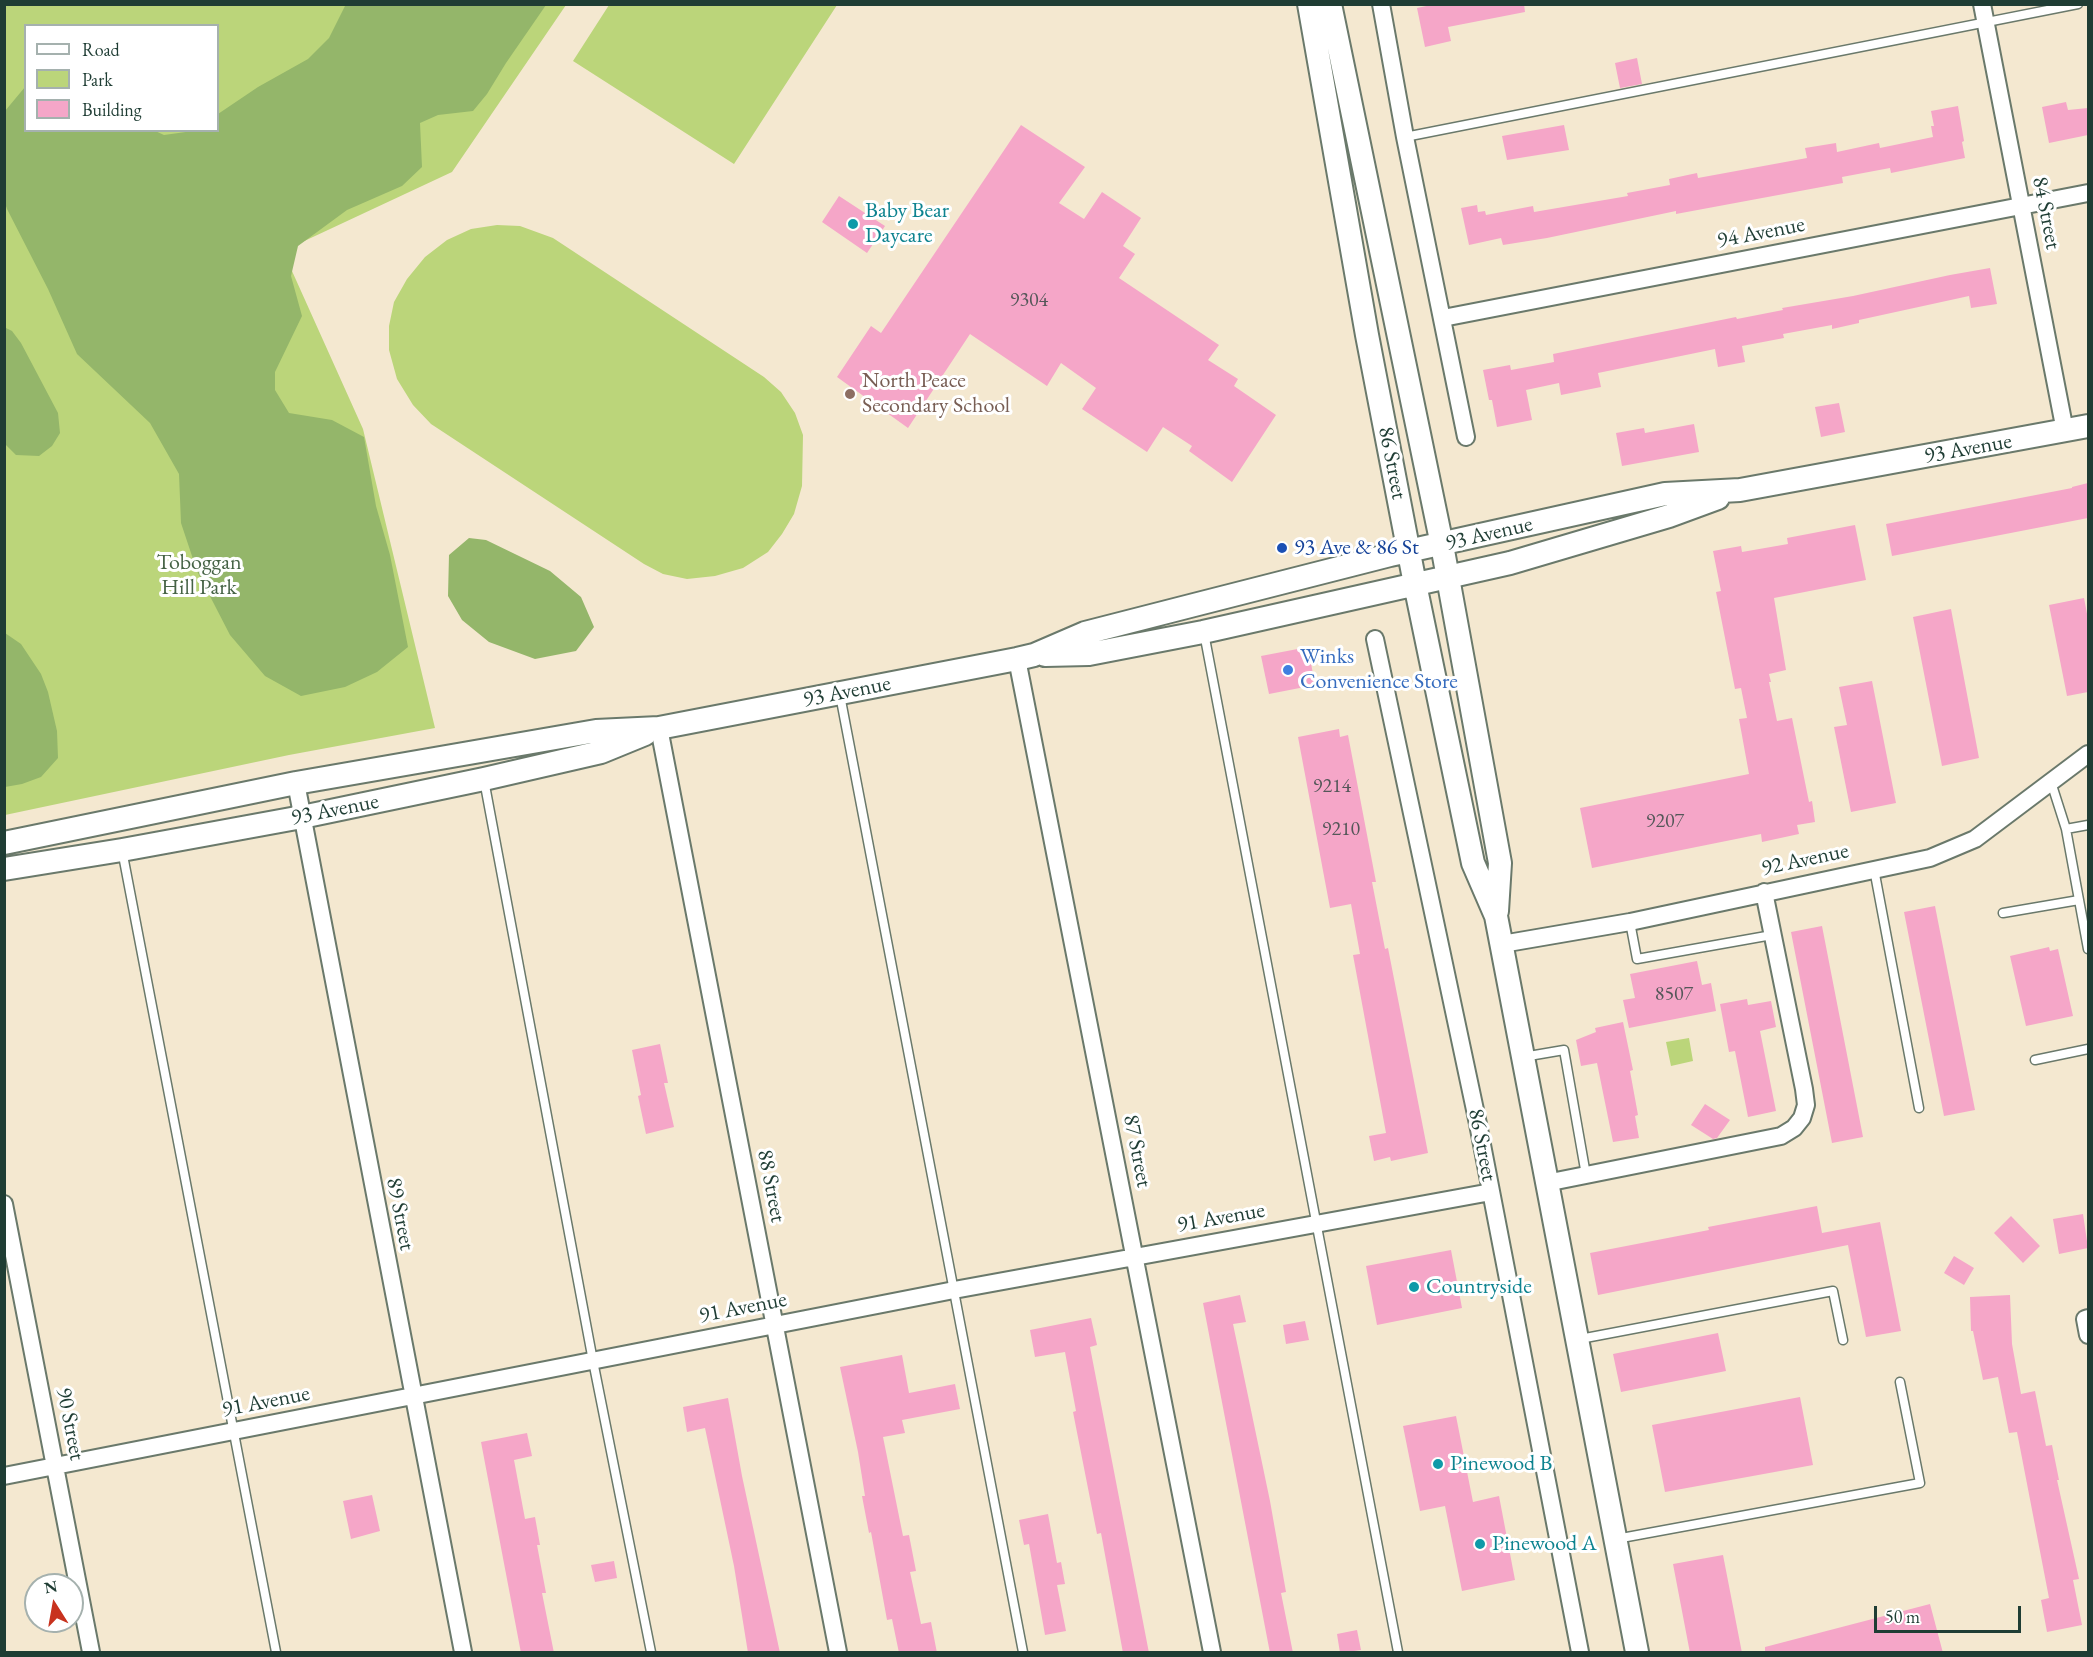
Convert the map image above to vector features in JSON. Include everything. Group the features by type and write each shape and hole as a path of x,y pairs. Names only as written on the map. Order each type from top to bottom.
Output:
{"main road":[{"name":"86 Street","path":"1310,4 1367,334 1414,584 1473,863 1496,916 1502,944 1637,1653"},
{"name":"86 Street","path":"1330,4 1448,576 1500,863 1496,916"},
{"name":"93 Avenue","path":"1026,657 1085,633 1408,552 1665,494 1740,490 2088,426"},
{"name":"93 Avenue","path":"4,843 296,783 596,730 659,728 1026,657 1089,654 1203,632 1510,563 1670,516 1740,490"},
{"name":"93 Avenue","path":"4,869 302,817 484,779 601,752 659,728"}],"street":[{"path":"1381,4 1466,437"},
{"name":"84 Street","path":"1982,4 2066,431"},
{"name":"94 Avenue","path":"1443,318 2088,193"},
{"name":"86 Street","path":"1375,639 1491,1192 1580,1653"},
{"name":"87 Street","path":"1026,657 1135,1256 1212,1653"},
{"name":"88 Street","path":"659,728 838,1653"},
{"name":"92 Avenue","path":"1502,944 1630,922 1930,858 1965,844 1993,828 2088,754"},
{"name":"89 Street","path":"296,783 412,1397 463,1653"},
{"path":"1546,1183 1781,1136 1794,1128 1802,1118 1806,1106 1764,892"},
{"name":"91 Avenue","path":"4,1476 954,1290 1491,1192"},
{"name":"90 Street","path":"4,1204 91,1653"}],"lane":[{"path":"1406,137 2078,4"},
{"path":"1203,632 1398,1653"},
{"path":"840,693 1023,1653"},
{"path":"484,779 593,1361 651,1653"},
{"path":"2051,782 2066,829 2088,949"},
{"path":"2066,829 2088,825"},
{"path":"122,850 276,1653"},
{"path":"1874,869 1918,1108"},
{"path":"2003,913 2079,900"},
{"path":"1630,922 1637,960 1772,935"},
{"path":"2035,1060 2088,1049"},
{"path":"1522,1057 1564,1050 1586,1175"},
{"path":"1576,1340 1833,1290 1843,1340"},
{"path":"1616,1540 1920,1483 1900,1382"}],"green space":[{"path":"346,4 546,5 487,94 473,111 438,115 420,123 422,167 402,186 347,210 298,246 291,276 302,316 275,372 275,390 289,413 332,420 364,437 376,506 390,555 408,647 377,672 345,687 301,696 265,676 230,635 197,571 181,523 179,474 150,423 77,354 4,200 5,111 24,88 24,132 157,132 164,135 186,132 219,132 219,113 258,87 308,59 329,38"},
{"name":"Toboggan Hill Park","path":"4,5 566,5 452,172 283,251 363,429 435,728 289,755 5,815"},
{"path":"609,5 837,5 734,164 573,61"},
{"path":"497,225 520,226 553,238 764,377 781,392 795,413 803,435 802,486 794,514 768,552 743,568 715,576 687,579 663,574 644,564 431,424 413,405 397,379 389,350 389,326 394,302 407,279 425,257 447,240 471,229"},
{"path":"4,327 12,331 21,343 58,413 60,433 52,446 39,456 16,455 5,444"},
{"path":"469,538 486,540 550,571 581,597 594,627 576,651 535,659 489,642 462,620 448,596 449,555"},
{"path":"5,633 21,644 41,674 48,692 57,731 58,758 41,777 5,787"},
{"path":"1689,1038 1693,1061 1671,1066 1666,1042"}],"building":[{"path":"1436,4 1524,4 1525,12 1448,27 1451,41 1425,47 1417,8"},
{"path":"1637,58 1642,84 1620,88 1615,63"},
{"path":"2066,102 2068,110 2088,108 2088,135 2049,143 2042,107"},
{"path":"1958,106 1965,158 1891,173 1890,168 1842,177 1843,183 1676,214 1676,211 1547,238 1503,245 1501,238 1469,245 1461,208 1477,205 1478,212 1485,211 1486,215 1533,206 1534,212 1628,196 1627,193 1670,185 1669,179 1697,173 1698,178 1807,158 1805,148 1836,143 1837,152 1879,143 1880,148 1933,137 1931,126 1934,126 1931,111"},
{"path":"1021,125 1085,167 1059,203 1084,219 1102,192 1141,218 1123,246 1135,254 1119,278 1219,345 1208,360 1238,379 1234,386 1276,415 1232,482 1189,451 1192,446 1163,427 1147,452 1082,409 1096,388 1061,363 1047,386 970,334 908,428 837,377 871,326 881,333"},
{"path":"1564,125 1569,150 1507,160 1502,136"},
{"name":"Baby Bear Daycare","path":"839,196 885,226 867,253 822,222"},
{"path":"1990,268 1997,304 1971,308 1969,296 1859,320 1859,323 1832,329 1832,325 1783,334 1784,338 1742,346 1745,362 1718,367 1715,349 1598,373 1601,387 1561,395 1559,383 1526,390 1532,420 1497,427 1492,400 1489,400 1483,370 1510,365 1511,370 1554,362 1553,354"},
{"path":"1839,403 1845,432 1821,437 1815,407"},
{"path":"1694,424 1699,452 1622,466 1616,433 1644,428 1645,433"},
{"path":"2088,483 2088,518 1892,556 1886,524"},
{"path":"1855,525 1866,580 1774,598 1786,670 1769,674 1771,682 1769,682 1777,721 1792,718 1815,822 1797,825 1799,834 1762,842 1761,834 1592,868 1580,808 1749,774 1739,719 1747,718 1741,688 1735,689 1716,592 1721,591 1713,551 1741,546 1742,552 1788,544 1787,538"},
{"path":"2084,598 2088,619 2088,692 2067,696 2049,605"},
{"path":"1951,609 1979,758 1942,766 1913,617"},
{"name":"Winks Convenience Store","path":"1308,647 1315,685 1269,694 1261,656"},
{"path":"1872,681 1896,803 1851,812 1834,727 1847,725 1839,687"},
{"path":"1339,729 1340,737 1348,735 1376,882 1372,882 1385,949 1388,948 1428,1153 1391,1161 1390,1157 1374,1161 1369,1136 1386,1133 1353,955 1360,954 1351,904 1330,908 1298,737"},
{"path":"1935,906 1975,1110 1944,1116 1904,912"},
{"path":"1822,926 1863,1137 1832,1143 1791,932"},
{"path":"2049,947 2050,951 2058,949 2073,1016 2026,1026 2010,956"},
{"path":"1697,961 1702,985 1711,983 1716,1011 1629,1028 1623,1000 1635,998 1630,974"},
{"path":"1747,999 1748,1005 1771,1001 1776,1027 1760,1031 1776,1111 1748,1117 1735,1051 1729,1052 1720,1004"},
{"path":"1623,1022 1633,1070 1630,1071 1638,1115 1635,1116 1639,1138 1613,1142 1597,1063 1581,1066 1576,1040 1596,1032 1595,1028"},
{"path":"660,1044 668,1083 664,1083 674,1127 646,1134 632,1050"},
{"path":"1705,1104 1730,1120 1717,1138 1713,1139 1691,1125"},
{"path":"1817,1206 1822,1233 1880,1222 1901,1331 1866,1337 1848,1245 1598,1295 1590,1253"},
{"path":"2083,1214 2088,1248 2059,1254 2053,1219"},
{"path":"2011,1216 2040,1246 2023,1263 1994,1233"},
{"name":"Countryside","path":"1451,1250 1462,1308 1377,1325 1366,1266"},
{"path":"1954,1256 1974,1268 1964,1285 1944,1273"},
{"path":"1240,1295 1246,1322 1233,1324 1270,1501 1286,1592 1281,1593 1293,1653 1270,1653 1203,1303"},
{"path":"2010,1295 2012,1344 2021,1394 2035,1391 2046,1446 2052,1445 2059,1480 2057,1480 2079,1579 2073,1580 2082,1625 2047,1632 2041,1600 2049,1598 2017,1432 2009,1433 1998,1377 1983,1380 1973,1331 1971,1331 1970,1297"},
{"path":"1091,1318 1097,1345 1090,1347 1149,1653 1123,1653 1101,1533 1097,1534 1073,1412 1076,1411 1065,1352 1035,1357 1030,1330"},
{"path":"1305,1321 1309,1340 1286,1344 1283,1325"},
{"path":"1718,1333 1726,1371 1621,1392 1613,1354"},
{"path":"902,1355 909,1393 955,1384 960,1409 902,1420 905,1433 883,1437 903,1536 909,1535 916,1571 910,1572 921,1624 931,1622 937,1653 899,1653 892,1619 887,1620 862,1496 865,1496 858,1452 840,1367"},
{"path":"1800,1397 1813,1465 1665,1492 1652,1425"},
{"path":"728,1398 742,1476 780,1653 748,1653 734,1566 705,1428 687,1432 683,1407"},
{"path":"1456,1416 1473,1502 1499,1496 1515,1580 1462,1591 1445,1506 1420,1511 1403,1426"},
{"path":"527,1433 532,1456 514,1460 525,1519 535,1517 540,1545 537,1545 546,1593 542,1593 554,1653 521,1653 481,1442"},
{"path":"372,1495 380,1531 351,1539 343,1501"},
{"path":"1048,1514 1057,1563 1061,1562 1065,1584 1057,1585 1066,1631 1045,1635 1029,1544 1024,1545 1019,1520"},
{"path":"1723,1555 1742,1653 1690,1653 1673,1564"},
{"path":"614,1561 617,1578 595,1582 591,1565"},
{"path":"1930,1604 1943,1653 1765,1653 1765,1647"},
{"path":"1357,1630 1361,1650 1340,1653 1337,1634"}],"place":[{"name":"Baby Bear Daycare","path":"853,224"},
{"name":"North Peace Secondary School","path":"850,394"},
{"name":"93 Ave & 86 St","path":"1282,548"},
{"name":"Winks Convenience Store","path":"1288,670"},
{"name":"Countryside","path":"1414,1287"},
{"name":"Pinewood B","path":"1438,1464"},
{"name":"Pinewood A","path":"1480,1544"}]}
